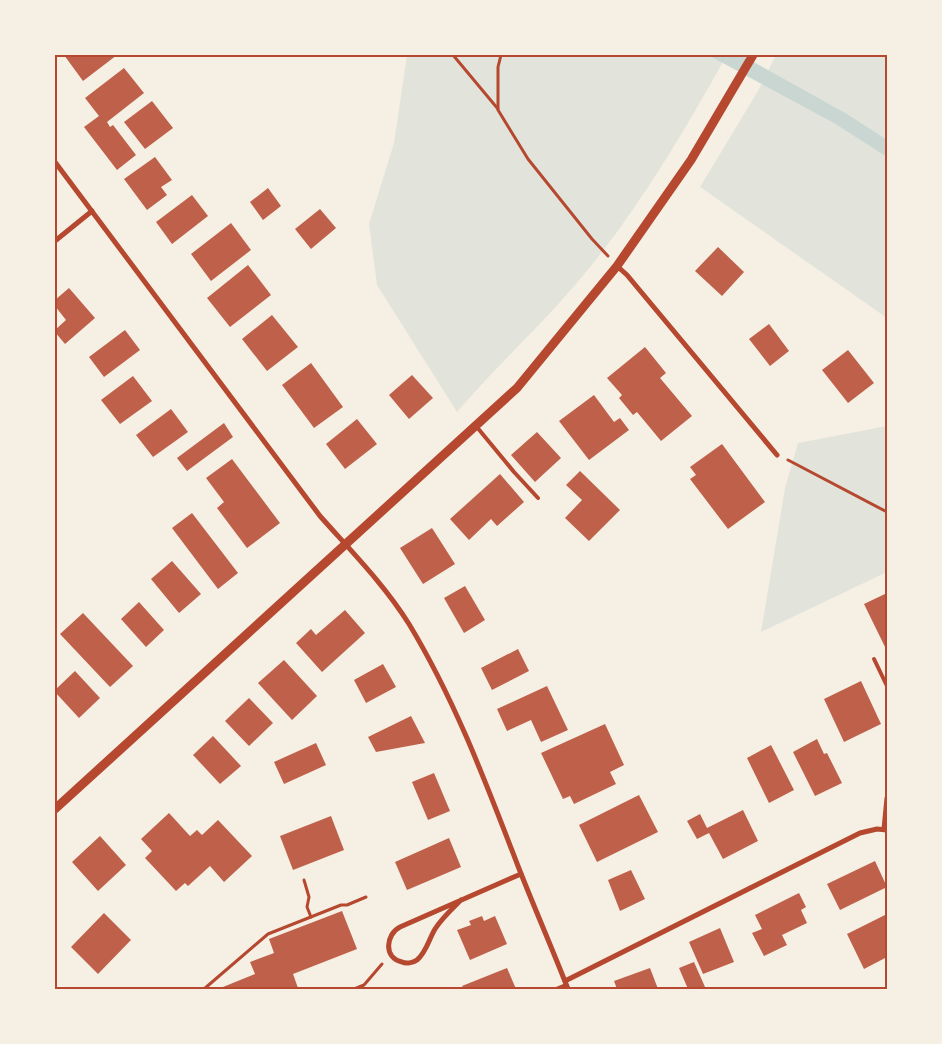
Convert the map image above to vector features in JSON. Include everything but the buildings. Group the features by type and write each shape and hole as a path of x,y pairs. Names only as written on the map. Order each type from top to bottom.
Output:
{"street":[{"path":"55,810 517,388 617,266 691,160 753,55"},
{"path":"55,162 320,516 382,586 408,623 430,660 452,704 478,764 566,985 845,840 868,830 885,830 887,798"},
{"path":"55,241 92,211"},
{"path":"617,266 633,281 777,455"},
{"path":"461,900 436,928 417,960 410,963 401,962 395,959 389,952 388,944 394,930 461,900 521,874"}],"lane":[{"path":"476,426 538,498"},
{"path":"874,659 887,686"},
{"path":"556,989 566,985"}],"path":[{"path":"453,55 498,110 528,159 592,239 617,266"},
{"path":"498,110 498,67 501,55"},
{"path":"777,455 887,512"},
{"path":"304,880 309,897 307,907 310,917"},
{"path":"204,989 268,934 366,897"},
{"path":"354,989 364,985 383,964"}],"shaded area":[{"path":"407,55 727,55 659,170 602,252 566,295 457,412 377,285 369,224 394,143"},
{"path":"708,55 741,55 847,114 887,140 887,157 834,123"},
{"path":"776,55 887,55 887,318 700,187 758,91"},
{"path":"887,426 887,572 761,632 785,488 798,443"}]}
